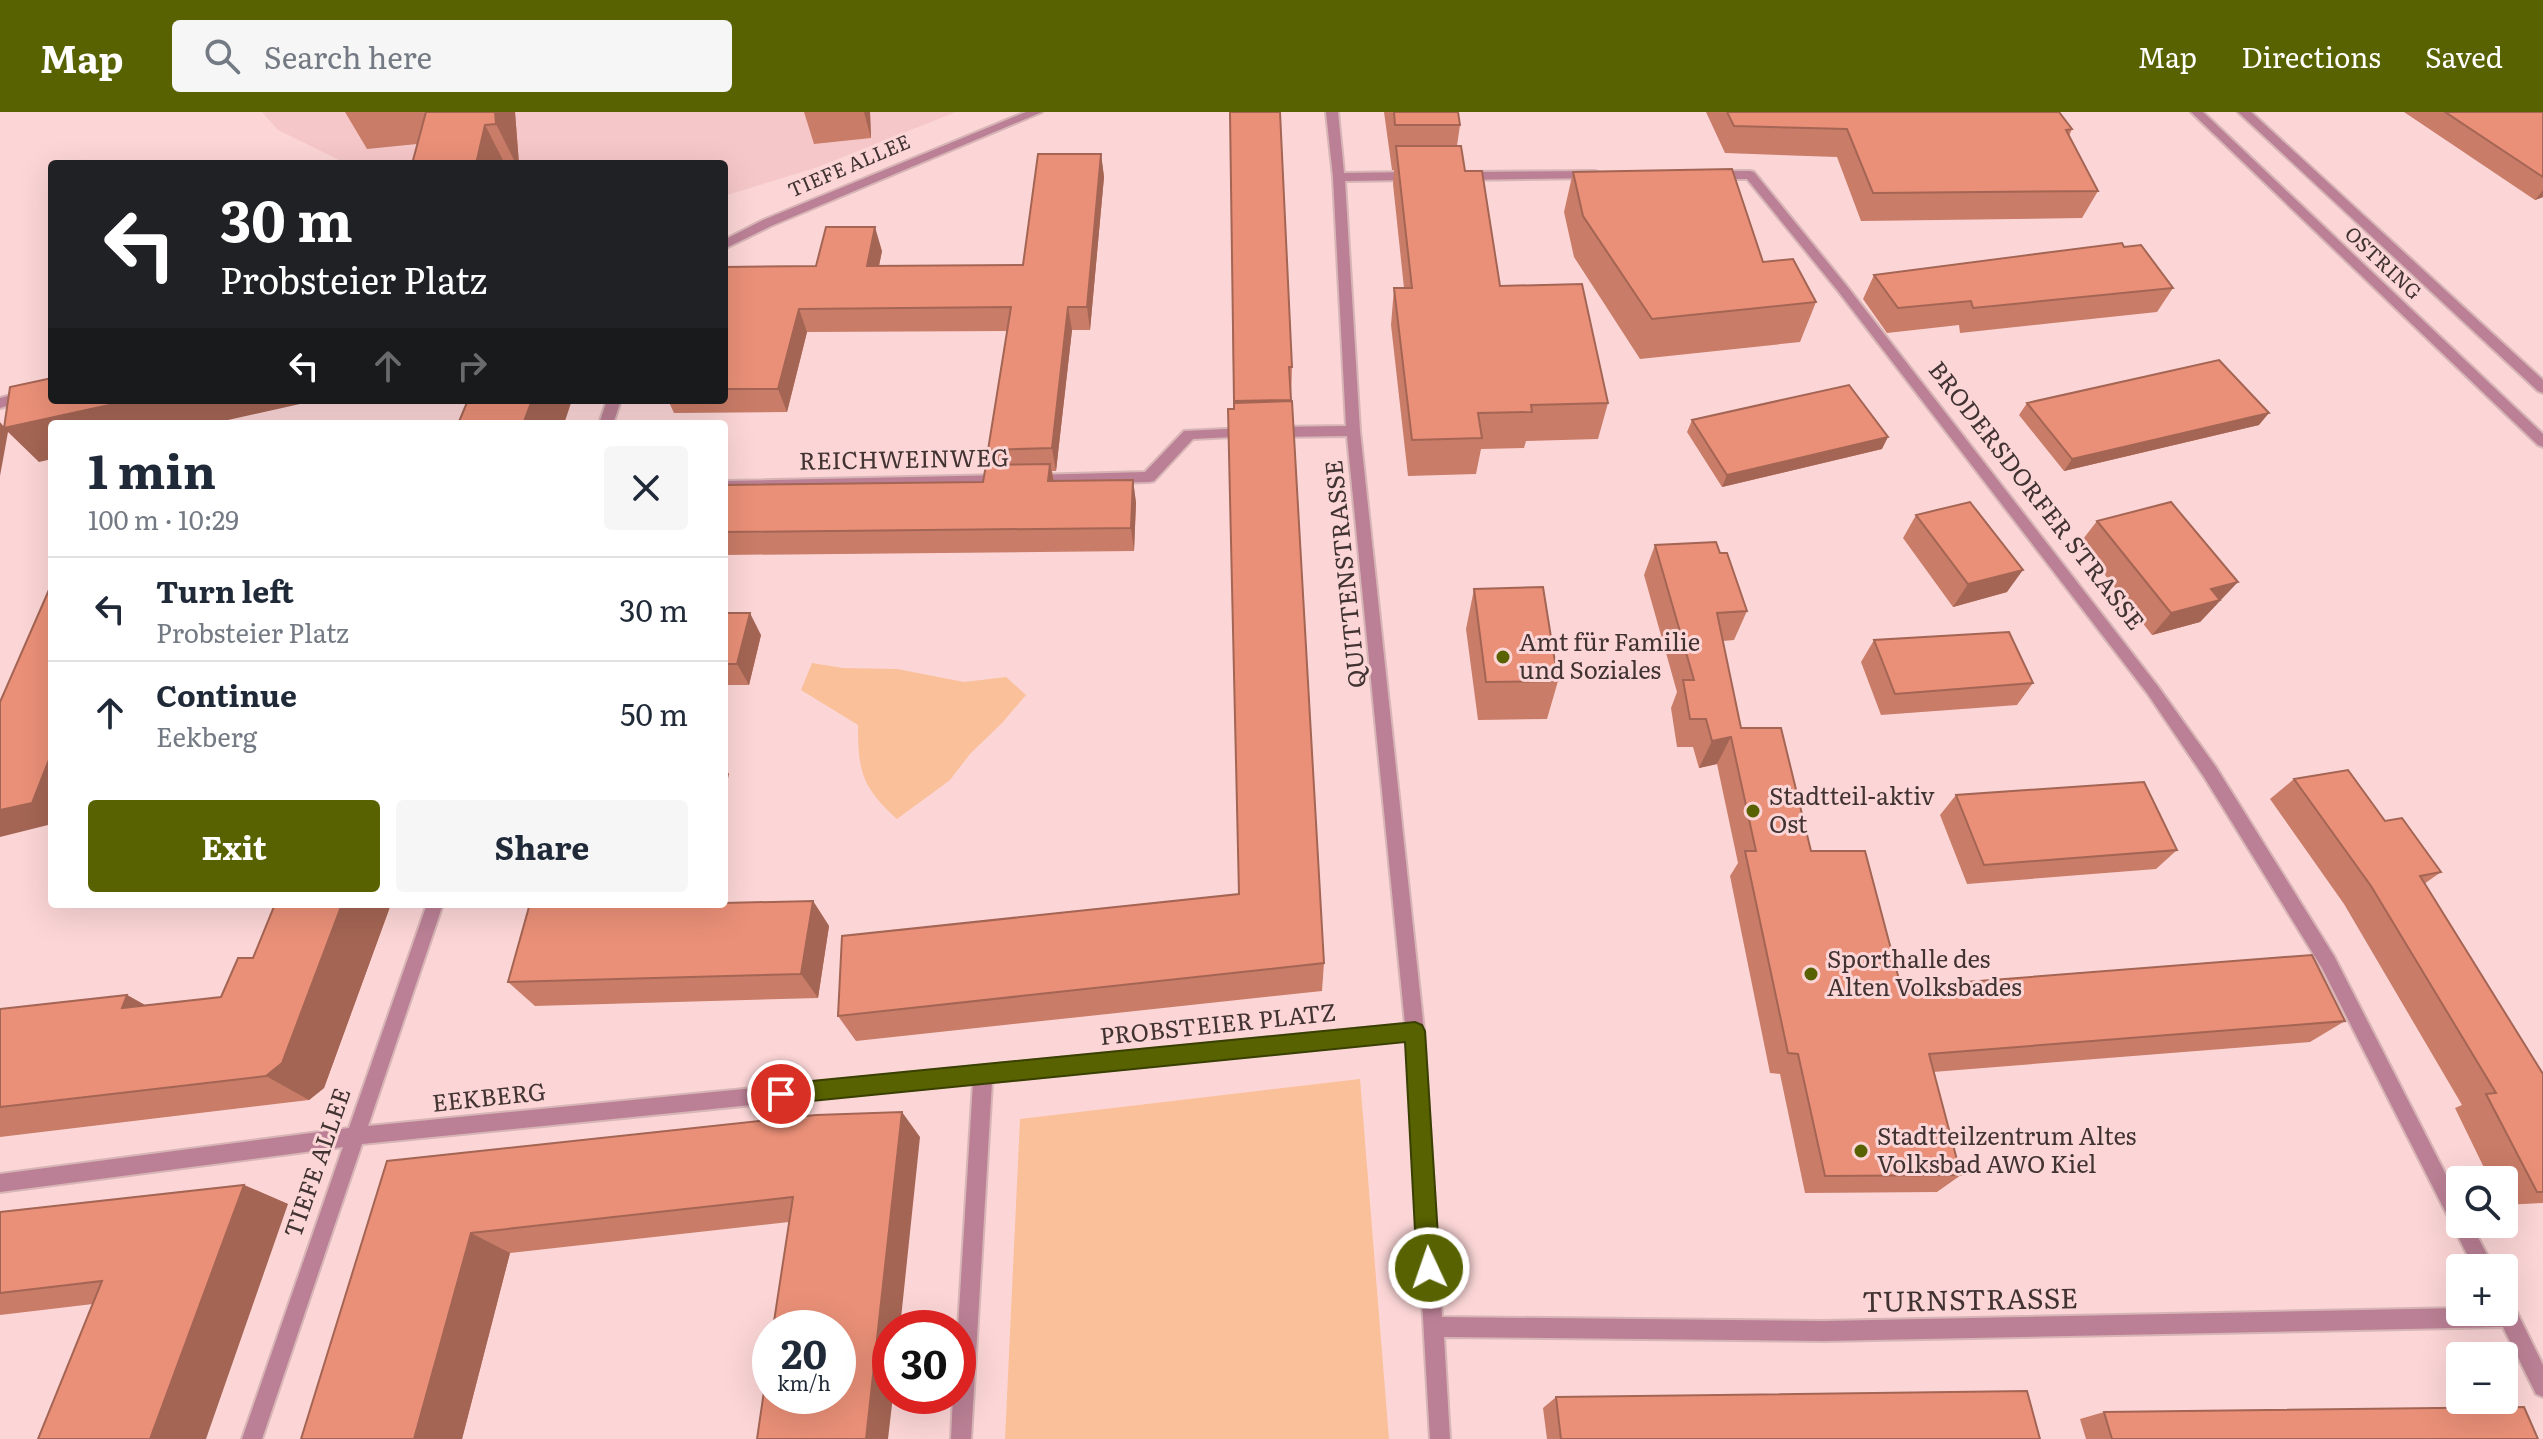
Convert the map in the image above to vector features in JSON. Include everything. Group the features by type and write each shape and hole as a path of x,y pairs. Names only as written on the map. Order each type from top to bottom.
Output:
{"street":[{"name":"TIEFE ALLEE","path":"728,243 767,223 1036,112"},
{"name":"QUITTENSTRASSE","path":"1332,112 1339,177 1353,431 1415,1031"},
{"name":"OSTRING","path":"2197,112 2543,442"},
{"name":"OSTRING","path":"2244,112 2543,388"},
{"path":"1339,177 1608,175"},
{"name":"BRODERSDORFER STRASSE","path":"1703,175 1750,175 1842,288 2152,689 2210,772 2328,962 2446,1195"},
{"path":"0,403 48,389"},
{"name":"REICHWEINWEG","path":"728,486 1149,477 1189,434 1353,431"},
{"name":"TIEFE ALLEE","path":"252,1439 434,908"},
{"path":"1415,1031 1440,1439"},
{"name":"PROBSTEIER PLATZ","path":"983,1074 1415,1031"},
{"path":"961,1439 983,1074"},
{"name":"EEKBERG","path":"0,1183 355,1136 983,1074"},
{"name":"TURNSTRASSE","path":"1432,1327 1823,1331 2446,1314"},
{"path":"2513,1326 2543,1387"}],"shaded area":[{"path":"262,112 956,112 818,167 728,195 728,160 339,160 278,130"},
{"path":"812,663 843,668 897,669 964,682 1006,677 1026,695 970,754 950,780 897,819 876,797 864,778 858,725 801,690"},
{"path":"1360,1079 1389,1439 1005,1439 1020,1119"}],"building":[{"path":"426,112 495,112 496,124 485,125 477,160 413,160"},
{"path":"1230,112 1280,112 1291,400 1234,401"},
{"path":"1394,112 1458,112 1460,125 1395,125"},
{"path":"1727,112 2059,112 2072,129 2066,130 2098,191 1873,193 1847,129 1734,126"},
{"path":"2445,112 2543,112 2543,177"},
{"path":"1396,146 1461,146 1465,171 1482,171 1500,286 1582,284 1608,403 1531,405 1532,412 1478,413 1482,438 1412,440 1394,288 1412,288"},
{"path":"1038,154 1101,154 1087,307 1068,307 1052,448 988,450 1011,307 799,309 778,389 728,389 728,267 816,266 826,227 875,227 867,266 1023,265"},
{"path":"1732,169 1763,262 1793,259 1816,302 1652,319 1583,216 1573,172"},
{"path":"2122,243 2124,247 2141,245 2173,288 1973,308 1971,301 1898,308 1874,275"},
{"path":"2219,360 2269,413 2072,459 2027,403"},
{"path":"48,379 48,404 114,404 4,428 10,387"},
{"path":"1849,385 1888,437 1727,475 1692,420"},
{"path":"1292,401 1324,963 838,1016 842,936 1239,894 1228,409 1234,409 1234,403"},
{"path":"466,404 530,404 524,420 460,420"},
{"path":"1050,464 1048,481 1133,480 1131,528 728,532 728,485 983,482 986,465"},
{"path":"1970,502 2023,570 1968,584 1916,515"},
{"path":"2171,502 2238,582 2211,589 2220,600 2171,613 2097,521"},
{"path":"1716,542 1720,553 1727,553 1747,611 1717,613 1741,728 1781,728 1811,851 1865,851 1901,987 2312,955 2345,1021 1929,1054 1961,1175 1825,1176 1798,1054 1788,1053 1745,851 1756,851 1731,737 1712,741 1706,719 1690,719 1683,680 1694,680 1655,545"},
{"path":"1543,587 1558,681 1486,682 1474,589"},
{"path":"48,592 48,762 32,803 0,810 0,702"},
{"path":"728,613 750,613 737,664 728,664"},
{"path":"2009,632 2033,683 1895,694 1874,640"},
{"path":"2348,770 2385,821 2402,818 2441,872 2420,876 2543,1074 2543,1192 2537,1192 2486,1094 2496,1093 2371,886 2294,779"},
{"path":"2144,782 2177,850 1984,865 1956,795"},
{"path":"813,901 801,974 508,982 529,908 728,908 728,903"},
{"path":"273,908 340,908 282,1063 266,1076 0,1107 0,1009 127,995 122,1008 221,997 238,958 253,958"},
{"path":"902,1112 880,1310 872,1310 872,1384 866,1439 757,1439 761,1414 856,1414 856,1310 776,1310 793,1197 471,1233 414,1439 301,1439 387,1161 816,1115"},
{"path":"244,1185 150,1439 38,1439 102,1281 0,1293 0,1212"},
{"path":"2027,1391 2040,1439 1561,1439 1556,1397"},
{"path":"2518,1407 2524,1407 2538,1439 2112,1439 2104,1412 2446,1408 2446,1414 2518,1414"}],"place":[{"name":"Amt für Familie und Soziales","path":"1503,657"},
{"name":"Stadtteil-aktiv Ost","path":"1753,811"},
{"name":"Sporthalle des Alten Volksbades","path":"1811,974"},
{"name":"Stadtteilzentrum Altes Volksbad AWO Kiel","path":"1861,1151"}],"route":[{"path":"781,1094 1415,1031 1429,1268"}]}
